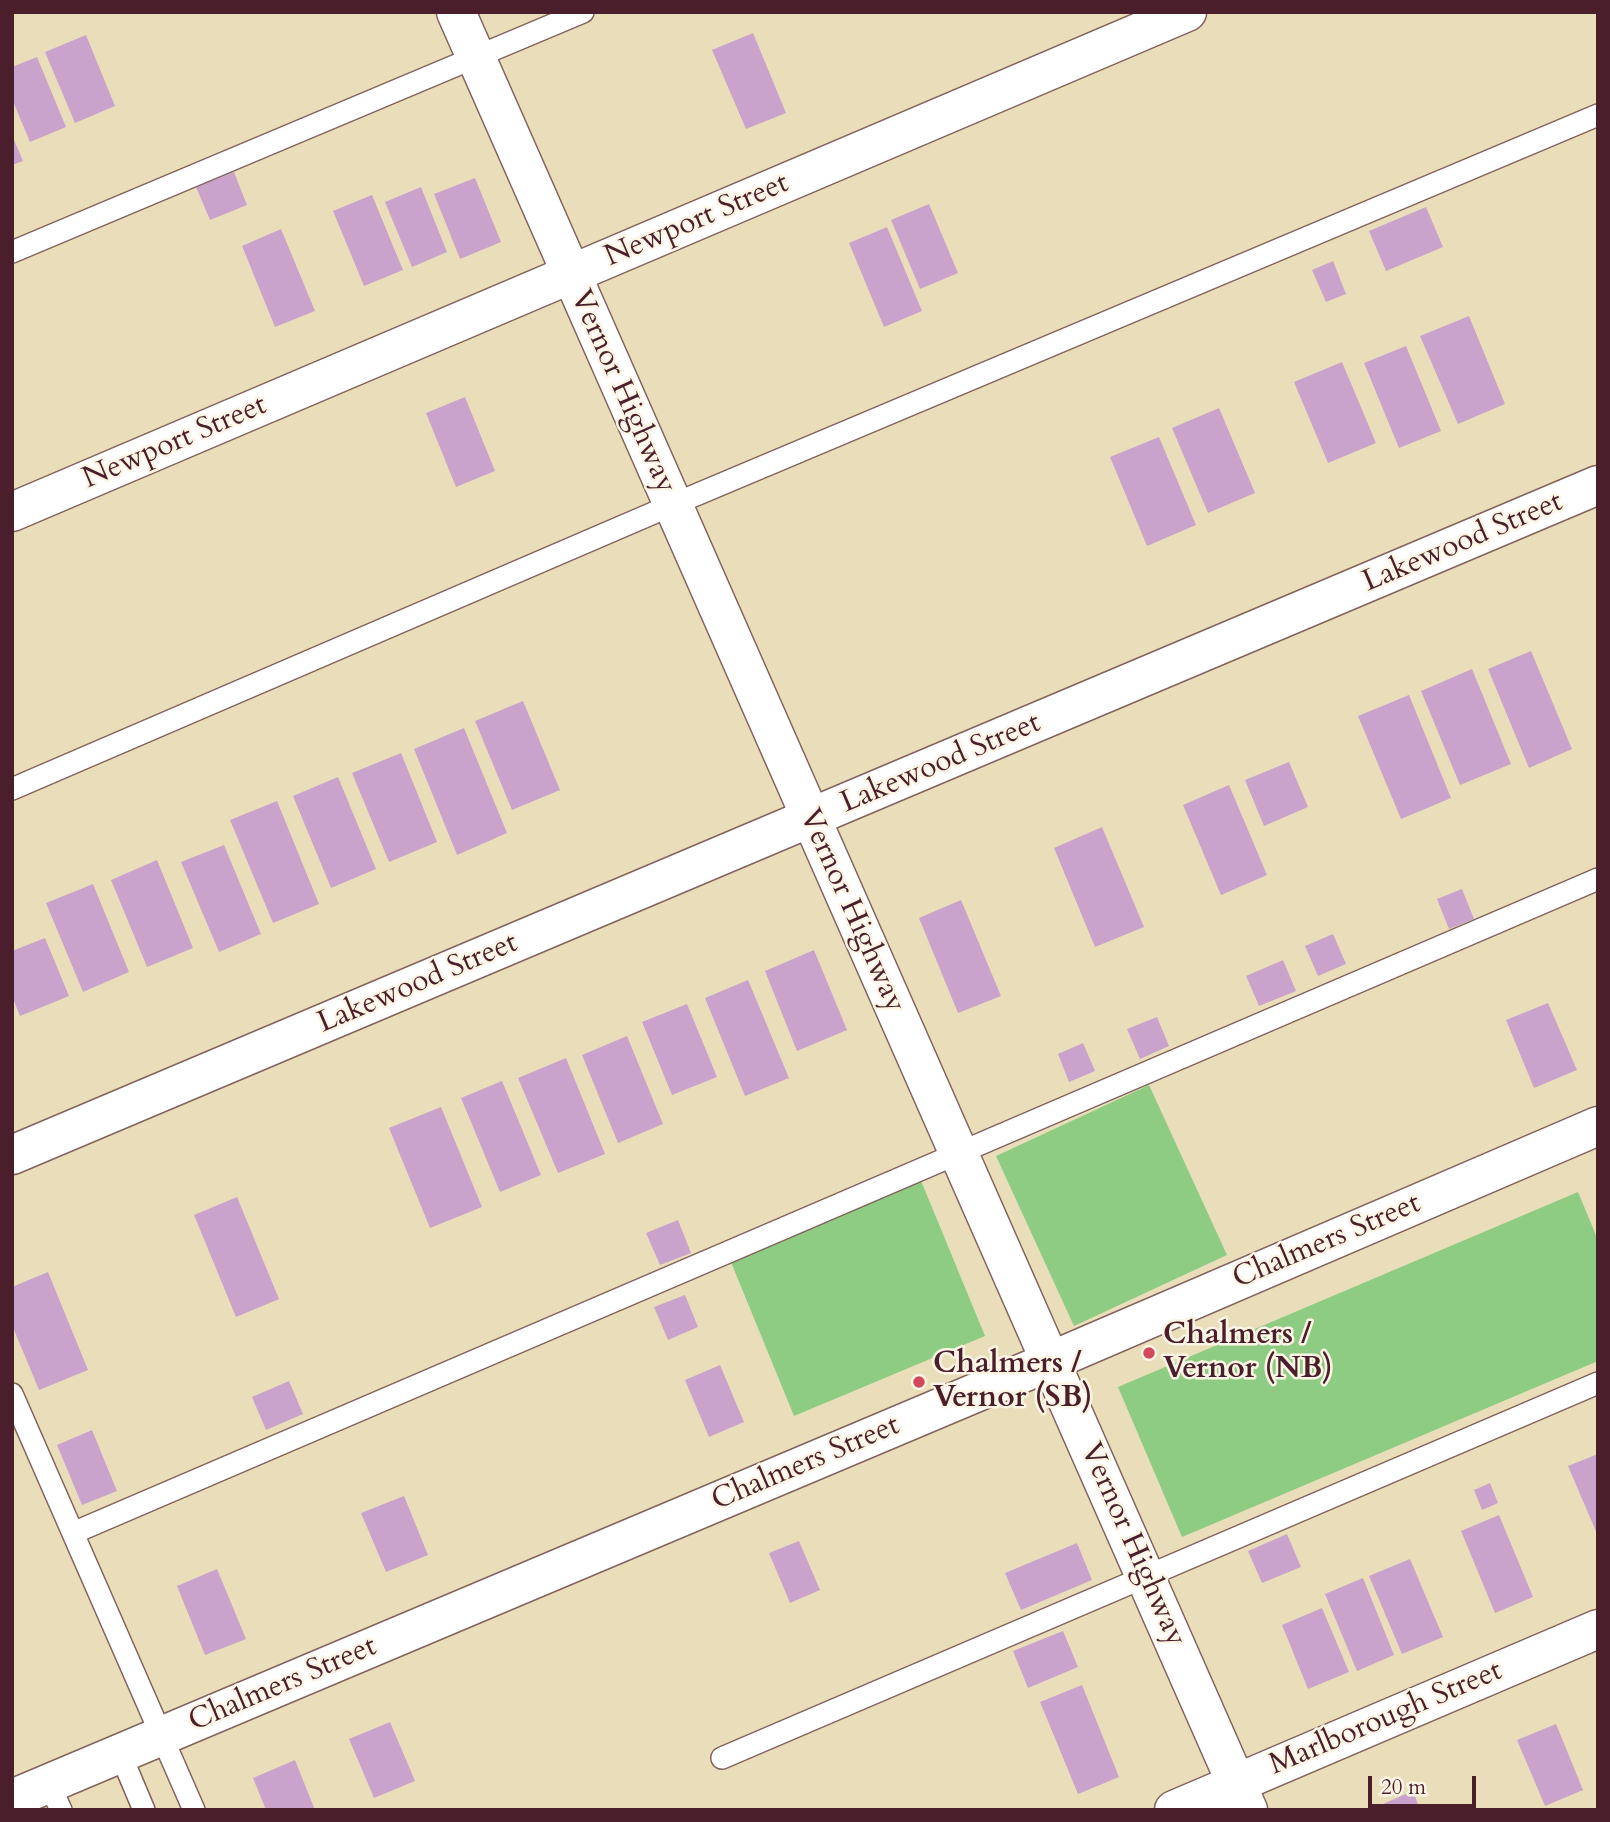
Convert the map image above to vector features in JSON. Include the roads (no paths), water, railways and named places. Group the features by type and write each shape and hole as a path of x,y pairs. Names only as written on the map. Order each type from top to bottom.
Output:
{"street":[{"name":"Vernor Highway","path":"456,12 1242,1796"},
{"name":"Newport Street","path":"12,512 1188,12"},
{"name":"Lakewood Street","path":"12,1155 811,820 1598,485"},
{"name":"Chalmers Street","path":"12,1799 55,1797 120,1754 1051,1361 1598,1126"},
{"name":"Marlborough Street","path":"1174,1810 1242,1796 1598,1629"}],"lane":[{"path":"12,252 583,12"},
{"path":"12,789 672,505 1598,115"},
{"path":"73,1533 1598,879"},
{"path":"722,1758 1598,1382"},
{"path":"12,1394 194,1810"},
{"path":"120,1754 144,1810"}],"place":[{"name":"Chalmers / Vernor (NB)","path":"1149,1353"},
{"name":"Chalmers / Vernor (SB)","path":"919,1382"}]}
